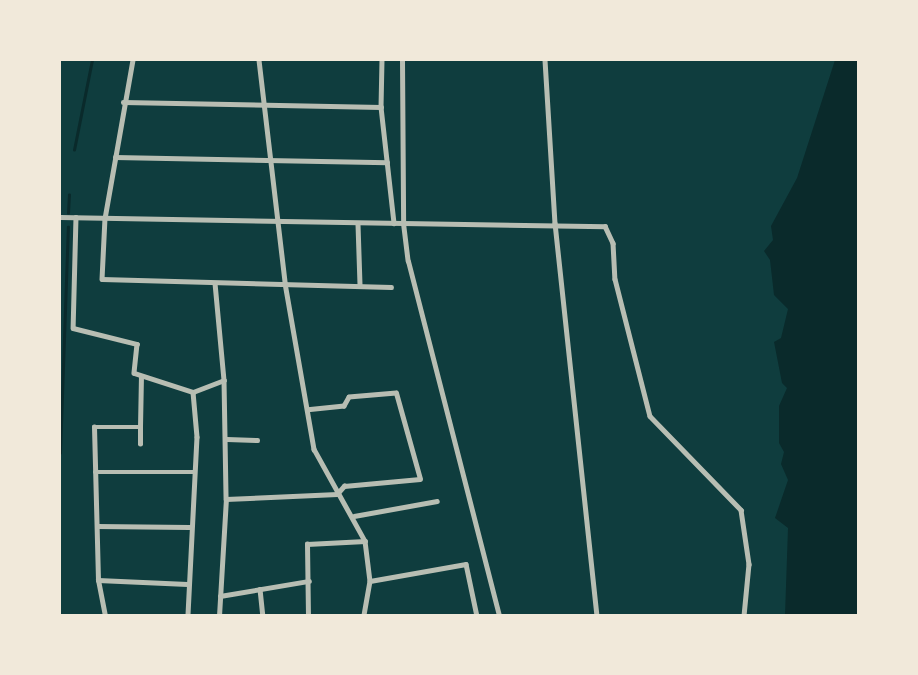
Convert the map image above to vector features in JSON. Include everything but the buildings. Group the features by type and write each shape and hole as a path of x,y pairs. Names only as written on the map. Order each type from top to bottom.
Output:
{"street":[{"path":"133,60 123,102 106,218 102,279 391,287"},
{"path":"259,60 285,284 314,449 337,494 354,516 365,541 370,581 364,615"},
{"path":"382,60 381,107 394,223"},
{"path":"402,60 403,223 417,300 449,410 499,615"},
{"path":"545,60 555,223 597,615"},
{"path":"123,102 381,107"},
{"path":"115,157 271,162 387,162"},
{"path":"60,217 359,224 555,223 605,226 611,238 615,279 650,416 741,510 749,564 744,615"},
{"path":"76,217 73,328 137,344 134,373 141,377 192,393 224,380"},
{"path":"359,224 360,285"},
{"path":"215,283 227,439 219,615"},
{"path":"140,444 141,377"},
{"path":"188,615 189,527 197,437 192,393"},
{"path":"226,499 337,494 344,486 420,479 396,393 349,397 344,406 308,410"},
{"path":"105,615 99,580 94,427 140,428"},
{"path":"227,439 257,440"},
{"path":"95,472 194,472"},
{"path":"354,516 437,501"},
{"path":"97,526 189,527"},
{"path":"308,615 307,544 365,541"},
{"path":"370,581 466,564 477,615"},
{"path":"99,580 187,584"},
{"path":"219,596 309,581"},
{"path":"260,589 263,615"}],"water":[{"path":"835,60 858,60 858,615 785,615 788,528 775,518 788,480 781,464 784,452 779,443 779,406 787,388 782,383 774,342 781,338 788,309 774,295 770,260 764,251 773,240 771,226 797,178"}],"waterway":[{"path":"74,150 92,60"},
{"path":"68,213 69,195"},
{"path":"60,453 68,227"}]}
